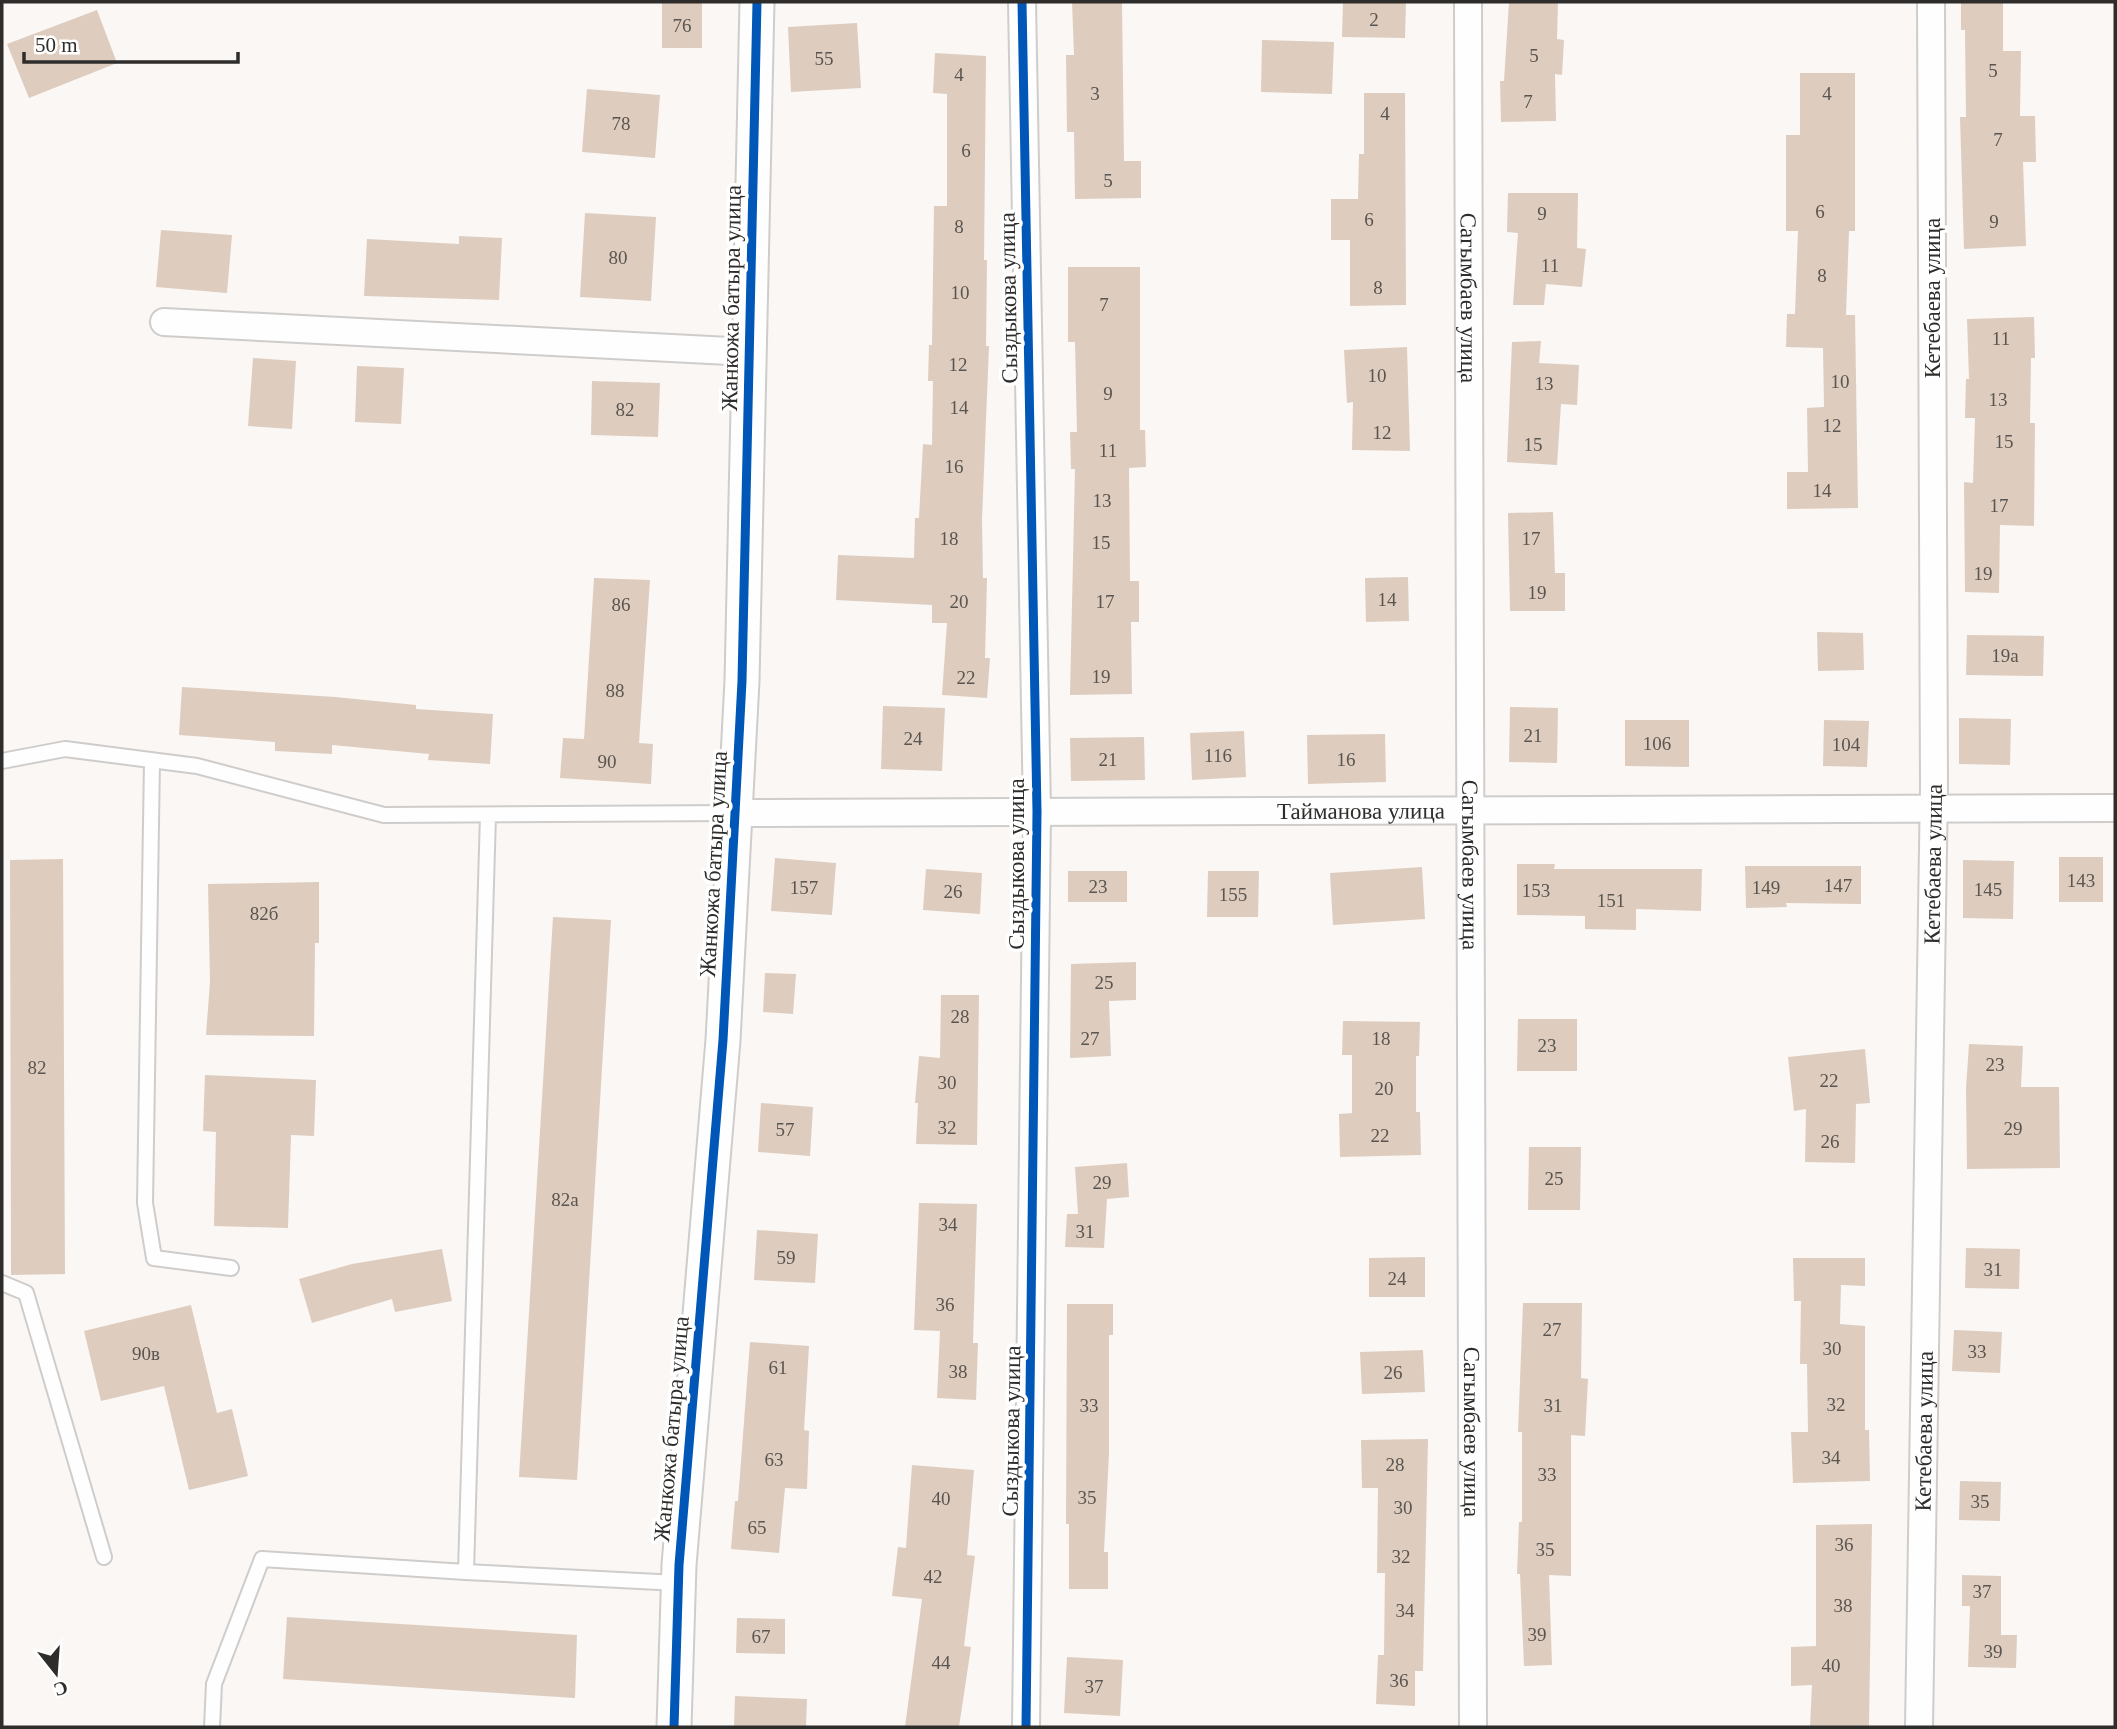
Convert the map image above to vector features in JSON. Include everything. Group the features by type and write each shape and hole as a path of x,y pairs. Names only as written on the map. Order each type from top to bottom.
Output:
{"street":[{"name":"Жанкожа батыра улица","path":"674,1727 678,1583 723,1040 742,681 757,2"},
{"name":"Сыздыкова улица","path":"1022,2 1037,812 1027,1727"},
{"name":"Сагымбаев улица","path":"1468,2 1473,810 1473,1727"},
{"name":"Кетебаева улица","path":"1919,1727 1934,808 1931,2"},
{"path":"164,322 749,352"},
{"name":"Тайманова улица","path":"735,813 2115,808"}],"lane":[{"path":"2,761 65,748 197,766 384,815 735,813"},
{"path":"152,761 145,1203 155,1258 231,1268"},
{"path":"466,1572 488,815"},
{"path":"2,1283 26,1293 104,1557"},
{"path":"212,1727 214,1684 262,1559 678,1583"}],"building":[{"path":"662,2 702,2 702,48 662,48"},
{"path":"1072,2 1122,2 1124,161 1141,161 1141,198 1075,199 1074,132 1067,132 1066,55 1074,55"},
{"path":"1343,2 1406,2 1405,38 1342,37"},
{"path":"1509,2 1558,2 1557,39 1564,40 1562,75 1555,74 1556,121 1501,122 1500,81 1504,81"},
{"path":"1961,2 2003,2 2003,51 2021,51 2020,116 2035,116 2036,162 2023,162 2026,246 1964,249 1960,117 1966,117 1965,30 1961,30"},
{"path":"97,10 117,63 29,98 7,44"},
{"path":"857,23 861,88 791,92 788,27"},
{"path":"1262,40 1334,42 1332,94 1261,92"},
{"path":"935,53 986,56 984,260 987,260 986,346 989,346 982,519 983,578 987,578 985,658 990,658 987,698 942,695 947,623 932,623 932,605 836,600 838,555 914,558 915,518 919,518 923,444 932,445 933,381 928,381 929,345 932,345 934,206 947,206 947,94 933,93"},
{"path":"1800,73 1855,73 1855,231 1849,231 1846,315 1855,315 1858,508 1787,509 1787,472 1808,472 1807,408 1824,407 1823,348 1786,347 1787,314 1795,314 1798,231 1786,231 1786,135 1800,135"},
{"path":"587,89 660,95 655,158 582,152"},
{"path":"1364,93 1405,93 1406,305 1350,306 1350,240 1331,240 1331,199 1358,199 1359,154 1364,154"},
{"path":"1508,193 1578,193 1577,248 1586,249 1582,287 1546,284 1544,305 1513,305 1518,233 1507,232"},
{"path":"585,213 656,217 651,301 580,297"},
{"path":"161,230 232,235 227,293 156,287"},
{"path":"459,236 502,238 499,300 364,296 367,239 459,244"},
{"path":"1068,267 1140,267 1140,430 1145,430 1146,467 1129,468 1130,581 1139,581 1139,622 1131,622 1132,694 1070,695 1075,469 1071,469 1070,432 1077,432 1075,342 1068,342"},
{"path":"2034,317 2035,358 2031,358 2030,423 2035,423 2034,526 2000,525 1999,593 1965,592 1964,482 1973,483 1975,418 1965,418 1966,379 1969,379 1967,319"},
{"path":"1541,341 1539,363 1579,365 1577,405 1561,404 1557,465 1507,462 1512,342"},
{"path":"1407,347 1410,451 1352,450 1353,402 1347,403 1344,350"},
{"path":"253,358 296,361 292,429 248,426"},
{"path":"357,366 404,368 401,424 355,422"},
{"path":"592,381 660,383 658,437 591,435"},
{"path":"1553,512 1555,573 1565,573 1565,611 1510,611 1508,513"},
{"path":"1408,577 1409,621 1366,622 1365,578"},
{"path":"594,578 650,580 639,743 653,744 651,784 560,778 563,738 584,739"},
{"path":"1817,632 1863,633 1864,670 1818,671"},
{"path":"1967,635 2044,636 2043,676 1966,675"},
{"path":"182,687 335,697 416,705 416,709 493,714 490,764 428,760 429,754 332,745 332,754 275,751 275,742 179,735"},
{"path":"883,706 945,708 942,771 881,769"},
{"path":"1510,707 1558,708 1557,763 1509,762"},
{"path":"1959,718 2011,719 2010,765 1959,764"},
{"path":"1625,720 1689,720 1689,767 1625,766"},
{"path":"1824,720 1869,721 1867,767 1823,766"},
{"path":"1244,731 1246,777 1192,780 1190,733"},
{"path":"1385,734 1386,782 1308,784 1307,735"},
{"path":"1144,737 1145,780 1071,781 1070,738"},
{"path":"2059,857 2103,857 2103,902 2059,902"},
{"path":"775,858 836,863 832,915 771,911"},
{"path":"63,859 65,1274 11,1275 10,860"},
{"path":"1963,860 2014,861 2013,919 1963,918"},
{"path":"1517,864 1555,864 1554,869 1702,869 1701,911 1636,909 1636,930 1585,929 1585,916 1517,915"},
{"path":"1745,866 1861,866 1861,904 1786,903 1787,907 1746,908"},
{"path":"1422,867 1425,919 1333,925 1330,873"},
{"path":"926,869 982,873 980,914 923,910"},
{"path":"1068,871 1127,871 1127,902 1068,902"},
{"path":"1208,871 1259,871 1258,917 1207,917"},
{"path":"319,882 314,1036 206,1035 210,982 208,884"},
{"path":"553,917 611,920 577,1480 519,1477"},
{"path":"1136,962 1136,1000 1109,1001 1111,1056 1070,1058 1071,964"},
{"path":"765,973 796,974 793,1014 763,1012"},
{"path":"941,995 979,995 977,1145 916,1144 918,1103 915,1103 919,1056 940,1058"},
{"path":"1518,1019 1577,1019 1577,1071 1517,1071"},
{"path":"1343,1021 1420,1022 1419,1056 1416,1056 1416,1112 1420,1112 1421,1155 1340,1157 1339,1114 1352,1113 1352,1055 1342,1055"},
{"path":"1969,1044 2023,1046 2021,1087 2059,1087 2060,1168 1967,1169 1966,1088"},
{"path":"1865,1049 1870,1103 1856,1104 1855,1163 1805,1162 1806,1109 1794,1111 1788,1057"},
{"path":"205,1075 316,1080 314,1136 291,1135 288,1228 214,1226 216,1132 203,1131"},
{"path":"761,1103 813,1107 810,1156 758,1152"},
{"path":"1529,1147 1581,1147 1580,1210 1528,1210"},
{"path":"1127,1163 1129,1197 1107,1199 1104,1248 1065,1247 1067,1214 1078,1214 1075,1167"},
{"path":"919,1203 977,1204 973,1343 978,1343 976,1400 937,1398 940,1331 914,1330"},
{"path":"757,1230 818,1234 815,1283 754,1280"},
{"path":"1966,1248 2020,1249 2019,1289 1965,1288"},
{"path":"442,1249 452,1301 395,1312 392,1299 312,1323 299,1279 352,1264"},
{"path":"1425,1257 1425,1297 1369,1297 1369,1258"},
{"path":"1793,1258 1865,1258 1865,1286 1841,1285 1840,1324 1865,1326 1865,1430 1869,1430 1870,1481 1793,1483 1791,1432 1808,1432 1807,1364 1800,1364 1801,1301 1794,1301"},
{"path":"1523,1303 1582,1303 1581,1378 1588,1379 1585,1436 1571,1435 1571,1576 1549,1575 1552,1665 1524,1666 1520,1574 1517,1574 1519,1522 1522,1522 1522,1432 1518,1432"},
{"path":"1067,1304 1113,1304 1113,1335 1109,1335 1109,1453 1104,1552 1108,1552 1108,1589 1069,1589 1069,1524 1066,1524"},
{"path":"191,1305 217,1413 232,1409 248,1476 189,1490 164,1386 101,1401 84,1331"},
{"path":"1954,1330 2002,1332 2000,1373 1952,1371"},
{"path":"750,1342 809,1346 804,1430 809,1431 807,1489 785,1488 779,1553 731,1549 735,1501 738,1501"},
{"path":"1423,1350 1425,1392 1362,1394 1360,1352"},
{"path":"1428,1439 1423,1671 1415,1671 1415,1706 1376,1704 1378,1655 1384,1655 1385,1573 1377,1573 1378,1488 1362,1488 1361,1440"},
{"path":"912,1465 974,1470 967,1555 975,1556 964,1646 971,1647 959,1727 905,1727 922,1599 892,1596 898,1547 906,1548"},
{"path":"1960,1481 2001,1482 2000,1521 1959,1520"},
{"path":"1872,1524 1869,1727 1810,1727 1812,1685 1791,1686 1791,1647 1816,1646 1816,1525"},
{"path":"1962,1575 2001,1576 2001,1635 2017,1635 2016,1668 1968,1667 1970,1606 1962,1606"},
{"path":"287,1617 577,1635 575,1698 283,1679"},
{"path":"737,1618 785,1619 785,1654 736,1653"},
{"path":"1067,1657 1123,1660 1120,1716 1064,1713"},
{"path":"735,1696 807,1699 806,1727 734,1727"}],"cycle path":[{"path":"674,1727 679,1565 723,1040 742,681 757,2"},
{"path":"1022,2 1037,812 1026,1727"}]}
